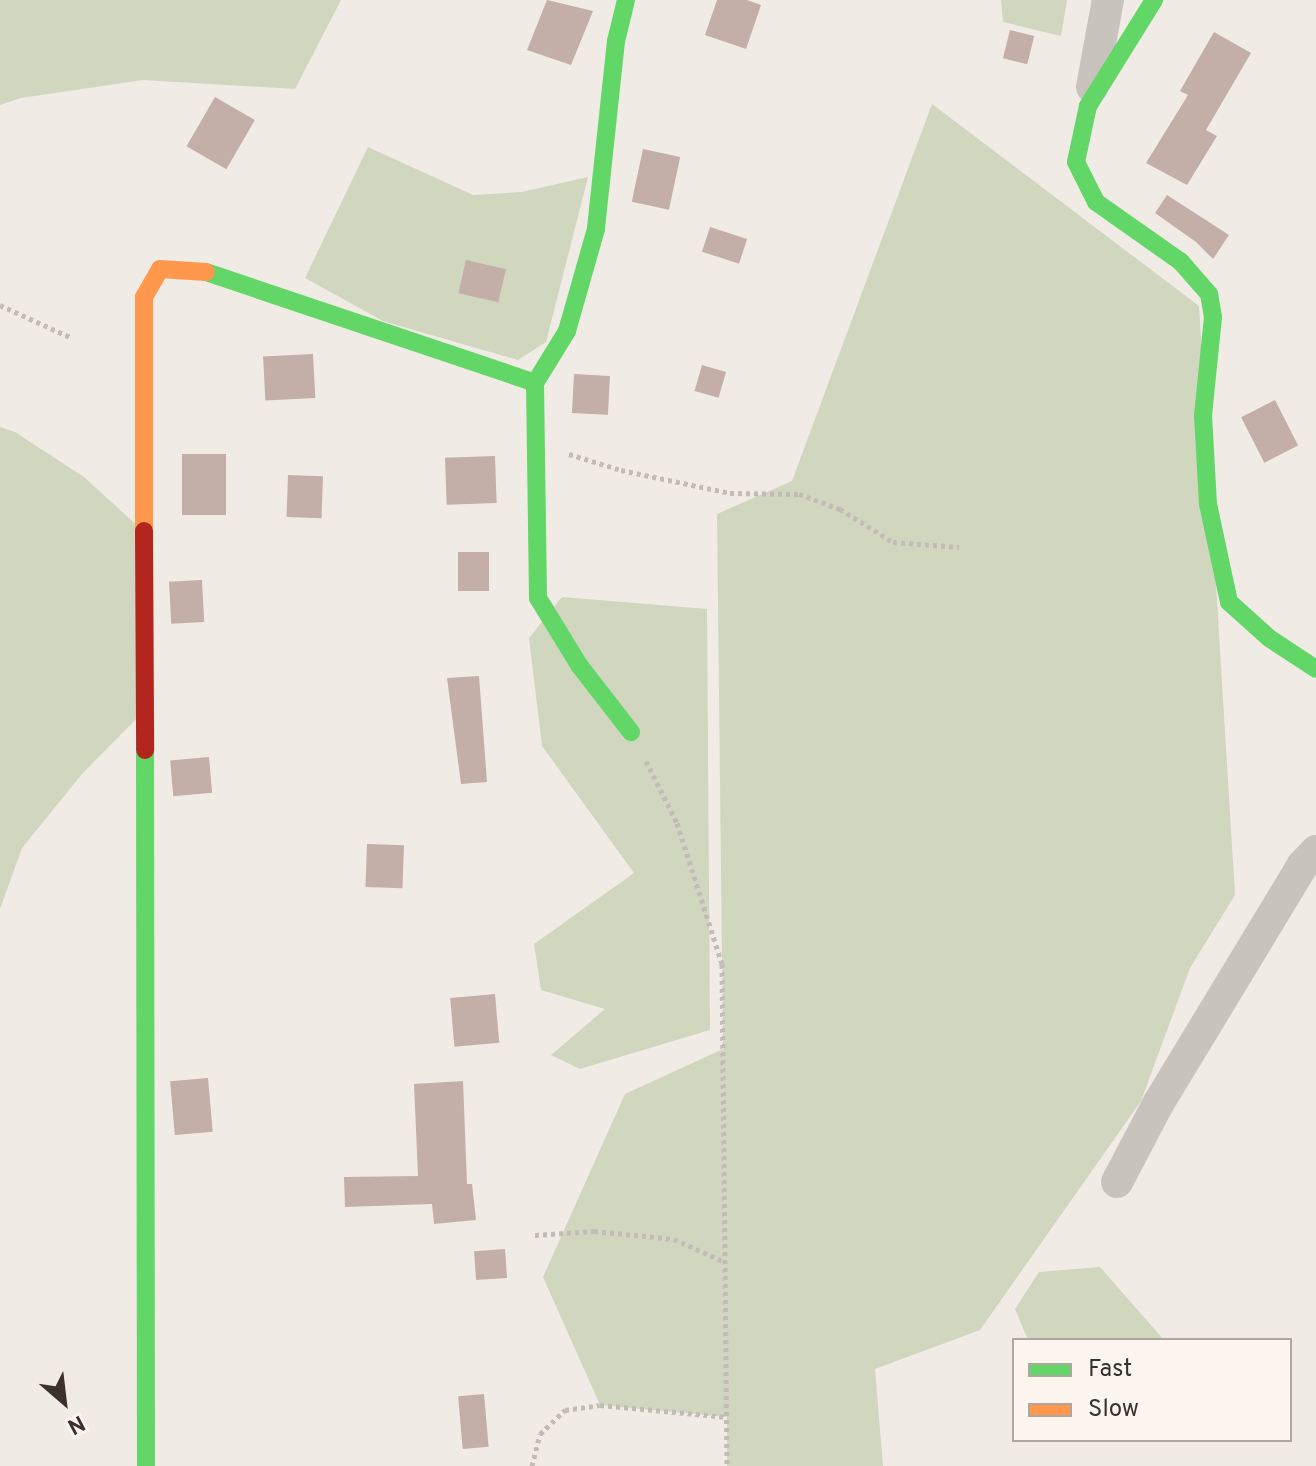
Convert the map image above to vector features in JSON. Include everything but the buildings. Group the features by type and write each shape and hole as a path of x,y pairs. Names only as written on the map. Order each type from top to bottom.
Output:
{"street":[{"path":"626,0 616,41 596,229 567,331 535,383 538,598 579,665 631,732"},
{"path":"1108,0 1076,162 1096,202 1181,262 1209,294 1213,317 1203,415 1208,504 1229,602 1269,638 1316,669"},
{"path":"1088,106 1154,0"},
{"path":"146,1466 144,297 160,269 201,270 535,383"},
{"path":"1117,1182 1158,1104 1302,866 1316,851"}],"path":[{"path":"0,305 72,338"},
{"path":"536,438 562,452 621,470 730,493 799,494 840,509 893,542 959,547"},
{"path":"631,732 677,823 722,964 727,1466"},
{"path":"535,1235 594,1231 674,1239 725,1262"},
{"path":"532,1466 540,1434 565,1410 600,1405 727,1417"}],"green space":[{"path":"0,0 341,0 295,89 143,80 21,98 0,105"},
{"path":"1001,0 1067,0 1061,36 1003,22"},
{"path":"932,104 1199,306 1235,895 1190,968 1141,1101 980,1330 875,1369 883,1466 727,1466 727,1417 600,1405 543,1277 625,1094 723,1049 717,514 792,481"},
{"path":"368,147 473,195 522,192 588,177 546,342 518,360 383,321 305,278"},
{"path":"0,427 15,432 84,477 142,530 147,708 82,774 22,848 0,909"},
{"path":"562,597 707,609 710,1030 580,1069 551,1055 605,1009 541,990 534,944 634,873 542,746 529,638"},
{"path":"1100,1267 1162,1338 1027,1338 1015,1309 1039,1272"}],"traffic: fast":[{"path":"626,0 616,41 596,229 567,331 535,383 538,598 579,665 631,732"},
{"path":"1154,0 1088,106 1076,162 1096,202 1181,262 1209,294 1213,317 1203,415 1208,504 1229,602 1269,638 1316,669"},
{"path":"206,272 535,383"},
{"path":"145,750 146,1466"}],"traffic: slow":[{"path":"144,531 144,297 160,269 206,272"}],"traffic: jam":[{"path":"144,531 145,750"}]}
